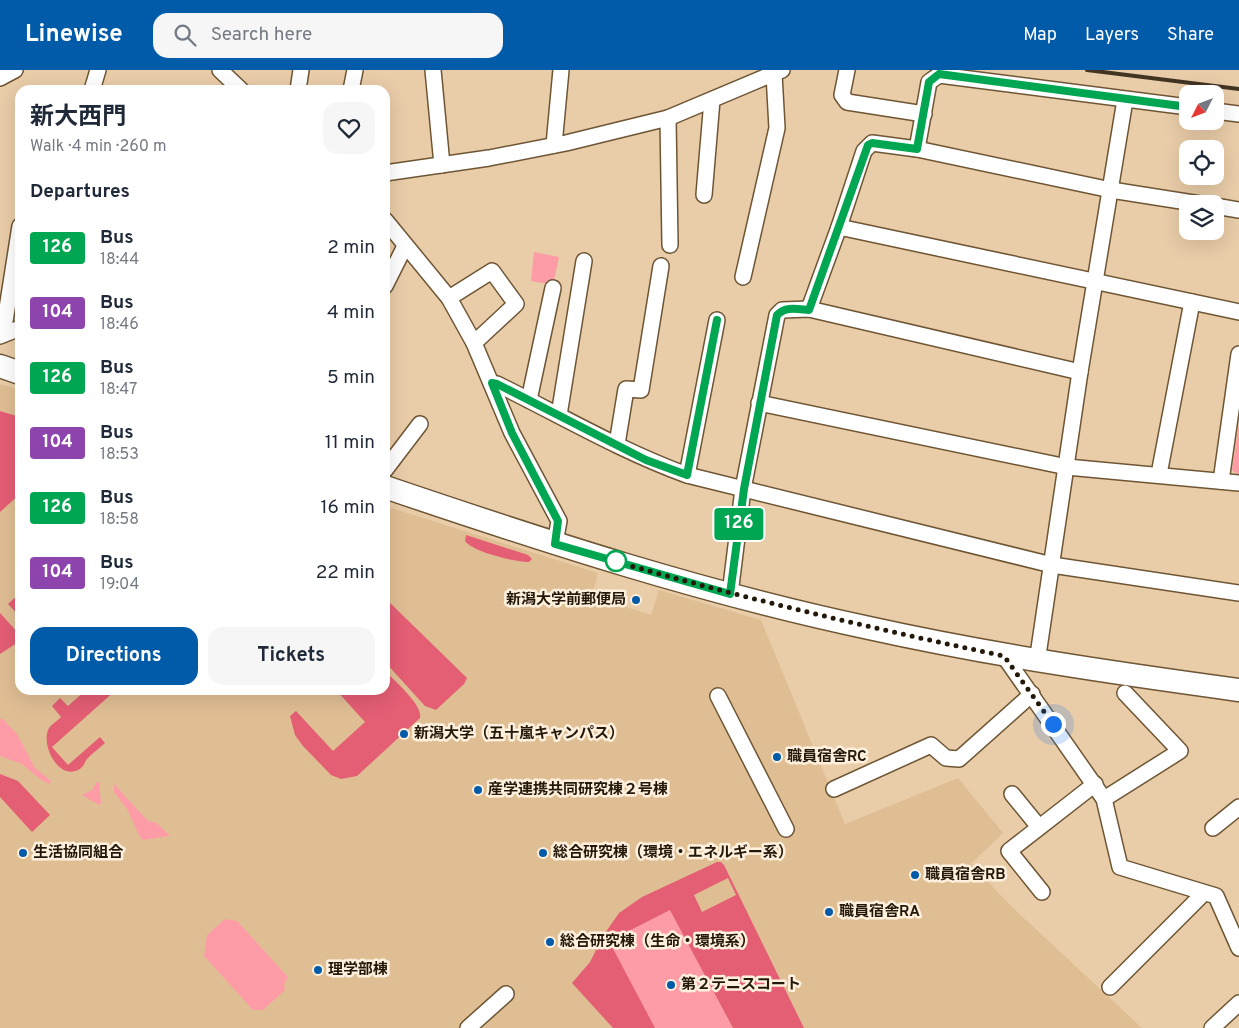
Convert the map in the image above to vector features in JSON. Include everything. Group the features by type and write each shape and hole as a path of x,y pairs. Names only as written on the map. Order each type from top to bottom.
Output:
{"street":[{"path":"0,78 15,70"},
{"path":"94,85 98,70"},
{"path":"220,70 236,85"},
{"path":"299,85 301,70"},
{"path":"352,85 355,70"},
{"path":"433,70 442,165"},
{"path":"554,145 561,70"},
{"path":"847,70 842,96 847,102 924,114"},
{"path":"390,173 554,145 668,118 778,72 777,128 743,277"},
{"path":"917,149 929,82 939,74 1179,106"},
{"path":"704,195 712,100"},
{"path":"1037,662 1080,372 1125,100"},
{"path":"1224,112 1239,114"},
{"path":"668,118 670,245"},
{"path":"809,310 868,145 872,143 917,149 1111,190 1179,201"},
{"path":"1224,208 1239,210"},
{"path":"390,226 449,298 474,343 512,433 558,521 555,544"},
{"path":"840,227 1239,312"},
{"path":"390,276 405,246"},
{"path":"1,335 15,255"},
{"path":"560,416 584,261"},
{"path":"617,444 626,389 641,390 661,266"},
{"path":"449,298 492,270 516,304 474,343"},
{"path":"529,400 553,288"},
{"path":"1159,474 1192,302"},
{"path":"730,594 744,489 759,402 777,315 782,310 790,308 809,310 1080,372"},
{"path":"687,475 717,320"},
{"path":"1,335 15,330"},
{"path":"1222,481 1239,354"},
{"path":"0,366 15,371"},
{"path":"492,383 646,460 687,475 1052,564 1239,593"},
{"path":"759,402 1067,467 1159,474 1239,483"},
{"path":"390,463 420,424"},
{"path":"390,489 555,544 730,594 867,628 1037,662 1239,690"},
{"path":"1004,656 1104,799 1120,867 1216,896 1239,948"},
{"path":"1104,799 1180,751 1125,693"},
{"path":"834,789 931,746 946,758 959,759 1032,694"},
{"path":"718,696 786,829"},
{"path":"1042,892 1009,851 1095,784"},
{"path":"1012,794 1038,827"},
{"path":"1213,828 1239,807"},
{"path":"1110,987 1204,893"},
{"path":"468,1028 506,994"},
{"path":"1212,1028 1239,1003"}],"shaded area":[{"path":"534,252 559,257 553,285 531,281"},
{"name":"新潟大学（五十嵐キャンパス）","path":"0,384 15,388 15,695 390,695 390,508 598,573 592,596 651,615 659,590 761,620 845,824 958,778 1003,833 971,864 1011,906 1142,1028 0,1028"},
{"path":"0,411 15,416 15,498 0,512"},
{"path":"1239,424 1239,475 1232,470"},
{"path":"466,535 528,555 532,559 529,562 523,562 476,549 465,541"},
{"path":"15,598 15,612 8,604"},
{"path":"390,603 467,678 464,684 436,710 425,706 390,668"},
{"path":"0,613 15,630 15,644 0,654"},
{"path":"390,676 413,700 420,713 420,718 357,776 341,779 331,775 303,746 295,735 290,716 296,711 333,751 365,722 341,695 390,695"},
{"path":"80,695 110,695 52,747 68,765 100,737 105,743 87,759 82,768 71,772 64,770 53,759 47,743 49,728 61,717 52,706 60,698 68,706"},
{"path":"2,718 17,734 35,768 51,781 49,784 22,764 0,756 0,720"},
{"path":"0,774 18,781 50,815 32,832 0,797"},
{"path":"97,782 99,782 101,804 99,805 82,795 92,790"},
{"path":"114,784 148,821 157,823 170,836 143,840 127,809 114,792"},
{"path":"717,862 721,862 804,1028 733,1028 670,910 609,941 655,1028 613,1028 572,983 590,962 603,936 619,913 642,897","holes":["728,878 736,895 702,912 694,895"]},
{"name":"第２テニスコート","path":"670,909 733,1028 655,1028 609,941"},
{"path":"225,919 237,921 288,977 284,984 285,990 263,1010 253,1010 204,956 207,935"}],"railway":[{"path":"1087,70 1239,89"}],"bus line":[{"name":"126","path":"717,320 687,475 646,460 492,383 499,405 512,433 558,521 555,544 730,594 744,489 777,315 782,310 790,308 809,310 840,227 864,150 868,145 872,143 917,149 929,82 934,77 939,74 1179,106"}],"place":[{"name":"新潟大学前郵便局","path":"636,600"},
{"name":"新潟大学（五十嵐キャンパス）","path":"404,734"},
{"name":"職員宿舎RC","path":"777,757"},
{"name":"産学連携共同研究棟２号棟","path":"478,790"},
{"name":"生活協同組合","path":"23,853"},
{"name":"総合研究棟（環境・エネルギー系）","path":"543,853"},
{"name":"職員宿舎RB","path":"915,875"},
{"name":"職員宿舎RA","path":"829,912"},
{"name":"総合研究棟（生命・環境系）","path":"550,942"},
{"name":"理学部棟","path":"318,970"},
{"name":"第２テニスコート","path":"671,985"}],"route":[{"path":"616,561 607,559 764,603 867,628 1004,656 1053,724"}]}
